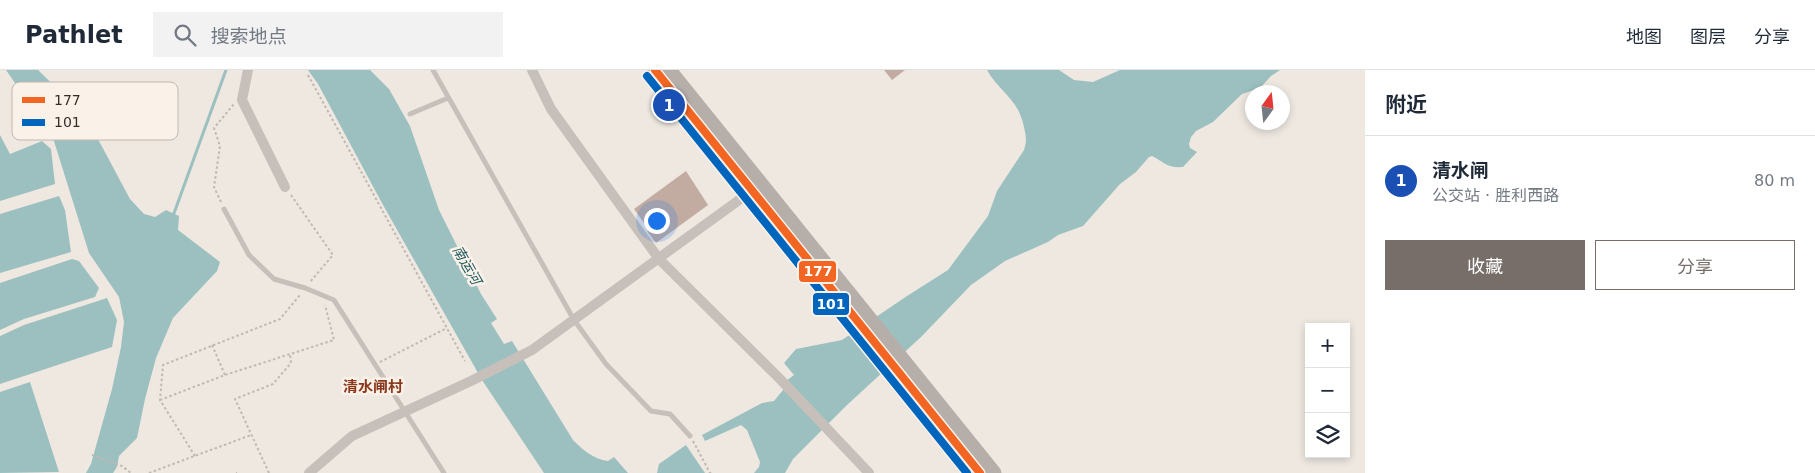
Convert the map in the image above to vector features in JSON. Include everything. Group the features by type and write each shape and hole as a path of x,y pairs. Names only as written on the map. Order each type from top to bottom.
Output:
{"main road":[{"path":"655,70 757,188 899,364 994,473"},
{"path":"669,70 757,188"},
{"path":"899,364 980,473"}],"street":[{"path":"248,70 242,100 285,187"},
{"path":"532,70 551,108 658,259 780,379 869,473"},
{"path":"309,473 352,436 471,381 532,350 757,188"}],"lane":[{"path":"433,70 574,320 606,364 651,410 670,414 690,436"},
{"path":"410,114 448,98"},
{"path":"224,208 249,255 274,279 305,288 334,300 444,473"}],"path":[{"path":"308,75 465,361"},
{"path":"224,208 214,187 220,146 214,128 243,94"},
{"path":"194,456 160,400 163,365 280,319 333,255 285,187"},
{"path":"160,400 225,375 334,340 323,296"},
{"path":"374,365 447,328"},
{"path":"212,345 225,375"},
{"path":"269,473 235,398 273,384 291,363 290,354"},
{"path":"149,473 251,435"},
{"path":"690,436 712,473"},
{"path":"92,455 122,466 131,473"}],"water":[{"path":"6,70 38,70 50,82 14,82"},
{"path":"308,70 370,70 389,89 410,126 439,210 481,294 497,319 491,323 504,344 512,341 573,440 593,456 608,461 614,457 628,473 544,473 482,380 383,205 318,84"},
{"path":"987,70 1059,70 1074,80 1093,82 1120,70 1280,70 1263,85 1245,85 1245,93 1213,122 1196,131 1191,137 1189,144 1190,148 1197,152 1183,167 1169,166 1152,156 1149,157 1136,172 1120,184 1083,226 1058,235 1048,242 1005,261 971,285 921,337 847,405 793,459 785,473 754,473 759,467 760,462 747,430 741,425 705,441 702,435 762,403 774,401 788,384 786,381 794,375 784,363 796,349 842,340 948,270 988,216 997,191 1026,144 1024,127 1018,109"},
{"path":"0,135 10,154 42,141 51,149 55,184 0,201"},
{"path":"54,140 98,140 130,199 144,214 155,217 166,210 179,216 178,230 220,262 217,271 173,318 156,358 137,438 119,456 117,467 113,473 86,473 91,464 112,389 124,322 119,297 89,253"},
{"path":"59,196 65,210 71,252 0,273 0,214"},
{"path":"72,259 79,261 99,288 95,297 24,319 0,330 0,283"},
{"path":"107,298 117,320 112,347 0,384 0,336 24,325"},
{"path":"30,382 59,472 0,473 0,392"},
{"path":"686,445 705,473 657,473 659,464"}],"building":[{"path":"884,70 905,70 892,80"},
{"path":"686,171 708,205 656,243 634,209"}],"waterway":[{"path":"173,216 226,70"}],"transit line":[{"name":"177","path":"655,70 980,473"},
{"name":"101","path":"647,76 967,473"}],"place":[{"name":"清水闸","path":"669,105"}],"district":[{"name":"清水闸村","path":"373,387"}],"water label":[{"name":"南运河","path":"467,265"}]}
